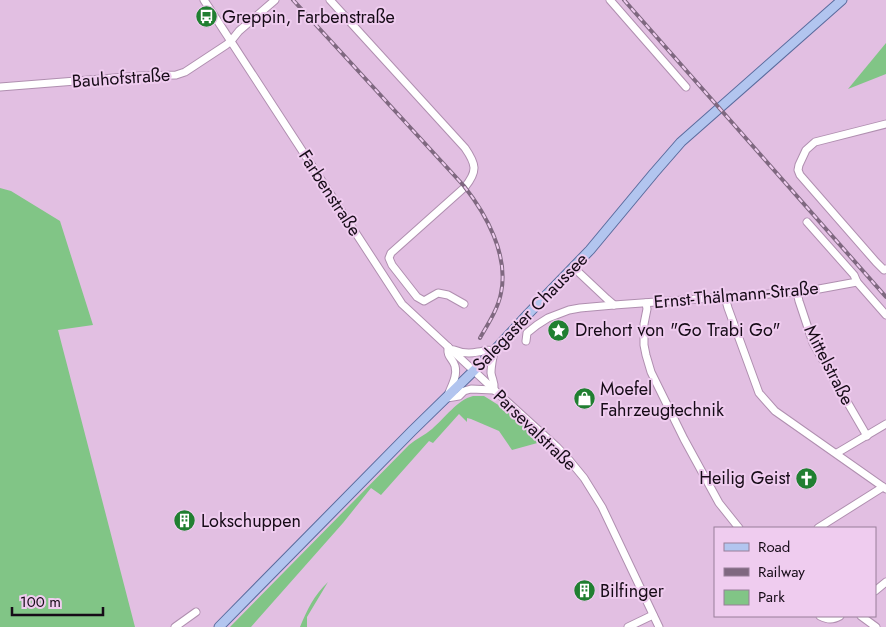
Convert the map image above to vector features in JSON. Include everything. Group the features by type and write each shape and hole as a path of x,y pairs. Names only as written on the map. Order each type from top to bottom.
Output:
{"main road":[{"name":"Salegaster Chaussee","path":"220,626 405,438 474,371 598,242 654,172 681,142 842,0"}],"street":[{"name":"Farbenstraße","path":"204,0 402,304 474,371"},
{"name":"Bauhofstraße","path":"0,87 139,76 176,75 185,72 231,40 275,0"},
{"path":"330,0 465,148 474,161 474,171 464,187 391,253 389,258 392,265 417,297 424,302 438,293 448,295 464,304"},
{"path":"610,0 686,87"},
{"path":"886,124 815,142 806,150 798,165 800,175 876,262 884,270 886,269"},
{"path":"806,222 854,275 857,282 886,315"},
{"path":"573,267 614,305"},
{"name":"Ernst-Thälmann-Straße","path":"526,341 527,334 537,325 558,314 575,309 797,292 857,282"},
{"name":"Mittelstraße","path":"797,292 813,343 867,436"},
{"path":"725,297 759,393 775,411 885,488 820,527"},
{"path":"646,303 644,345 651,372 715,496 738,527"},
{"path":"448,347 464,353 480,352 486,349 494,350 492,372 495,382 494,390 470,389 464,391 459,396 447,398 455,374 455,366 447,354 448,347"},
{"name":"Parsevalstraße","path":"474,371 562,452 584,478 602,508 659,627"},
{"path":"837,454 886,424"},
{"path":"876,590 886,582"},
{"path":"175,627 196,612"},
{"path":"628,627 653,615"},
{"path":"822,617 827,619 838,617"},
{"path":"862,617 876,627"}],"green space":[{"path":"886,43 886,74 848,89"},
{"path":"0,188 11,191 60,221 93,325 58,330 135,627 0,627"},
{"path":"473,396 484,396 500,406 547,445 567,466 541,442 512,450 499,431 467,418 467,422 459,414 433,443 429,441 381,495 371,488 343,523 251,627 230,627 409,445 432,429 456,405"},
{"path":"328,582 307,617 307,627 300,627 311,603"}],"railway":[{"path":"293,0 464,186 480,209 499,250 503,279 498,305 480,338"},
{"path":"624,0 886,297"}],"place":[{"name":"Greppin, Farbenstraße","path":"206,17"},
{"name":"Drehort von \"Go Trabi Go\"","path":"559,330"},
{"name":"Moefel Fahrzeugtechnik","path":"584,399"},
{"name":"Heilig Geist","path":"806,478"},
{"name":"Lokschuppen","path":"185,521"},
{"name":"Bilfinger","path":"584,591"}]}
